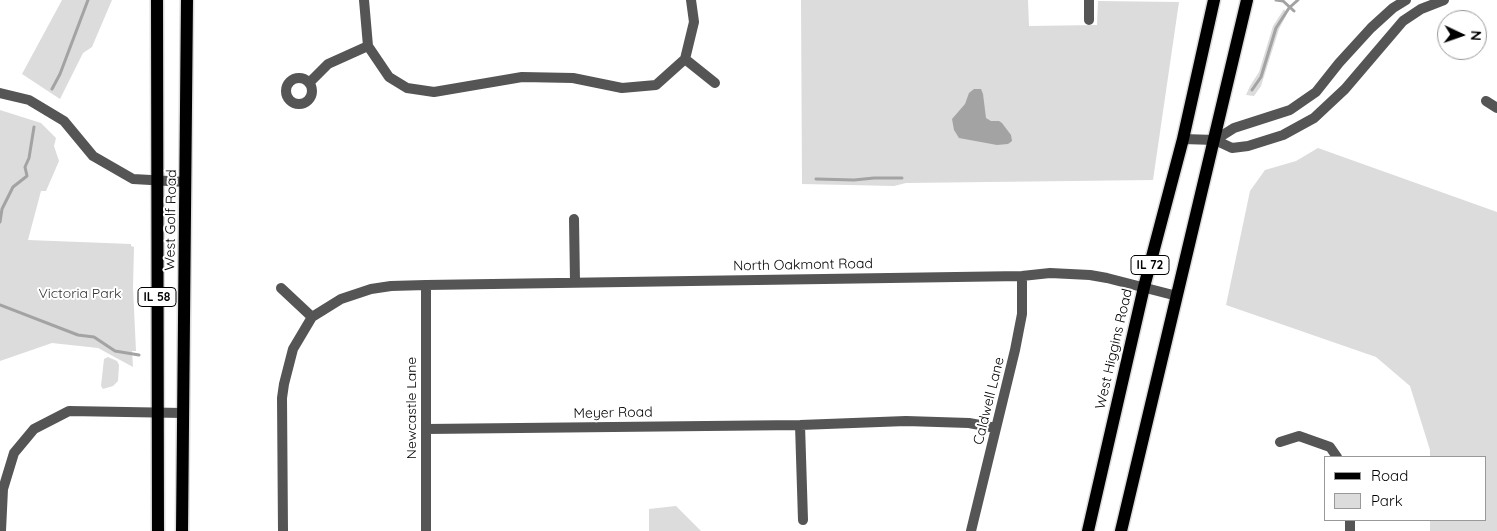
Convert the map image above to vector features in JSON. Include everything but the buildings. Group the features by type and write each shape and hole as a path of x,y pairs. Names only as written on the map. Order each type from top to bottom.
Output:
{"main road":[{"name":"West Golf Road","path":"157,0 158,531"},
{"name":"West Golf Road","path":"182,531 187,0"},
{"name":"West Higgins Road","path":"1088,531 1144,287 1183,139 1214,0"},
{"name":"IL 72","path":"1121,531 1247,0"}],"street":[{"path":"364,0 368,46 389,76 408,88 434,92 522,77 573,78 622,88 656,85 685,59 694,22 692,0"},
{"path":"1088,0 1089,20"},
{"path":"1215,140 1234,128 1290,110 1316,92 1339,62 1371,28 1393,8 1406,0"},
{"path":"1183,139 1215,140 1232,148 1248,146 1283,135 1314,118 1345,89 1404,21 1421,9 1444,0"},
{"path":"309,83 328,64 368,46"},
{"path":"685,59 714,83"},
{"path":"0,93 29,100 64,121 92,156 133,179 186,182"},
{"path":"1486,101 1497,108"},
{"path":"574,219 575,282"},
{"name":"North Oakmont Road","path":"312,317 341,299 371,289 391,286 426,285 1022,276 1050,274 1090,275 1177,296"},
{"name":"Caldwell Lane","path":"971,531 1015,350 1022,314 1022,276"},
{"name":"Newcastle Lane","path":"426,285 426,531"},
{"path":"281,288 312,317 293,349 282,398 283,531"},
{"path":"1,531 3,489 14,453 34,430 70,412 183,413"},
{"name":"Meyer Road","path":"426,429 800,425 906,421 969,423 996,428"},
{"path":"800,425 802,520"},
{"path":"1280,442 1299,436 1330,447 1336,456"}],"green space":[{"path":"62,0 112,0 92,47 83,53 60,99 22,74"},
{"path":"801,0 1028,0 1029,26 1097,25 1098,1 1179,2 1153,180 906,183 894,186 802,184"},
{"path":"1284,9 1287,14 1279,29 1261,86 1254,96 1246,95 1259,72 1273,26"},
{"name":"Victoria Park","path":"0,110 41,123 56,138 54,146 59,161 46,191 41,191 28,240 131,244 134,247 133,288 136,351 132,351 133,367 98,348 52,343 0,361"},
{"path":"1318,148 1497,212 1497,531 1430,531 1430,521 1487,521 1487,456 1430,456 1430,450 1410,386 1376,357 1226,305 1250,191 1265,170 1296,161"},
{"path":"108,357 117,361 119,365 118,381 113,386 103,389 101,386 104,359"},
{"path":"676,506 701,531 649,531 649,509"}],"shaded area":[{"path":"974,89 981,89 986,118 1002,123 1011,135 1012,141 1008,144 997,145 959,138 954,130 952,119 965,104 969,93"}],"waterway":[{"path":"52,89 60,74 88,0"},
{"path":"1276,0 1283,1 1294,11"},
{"path":"1252,90 1261,77 1276,28 1289,8 1298,0"},
{"path":"0,222 2,209 13,187 27,176 25,167 29,158 34,127"},
{"path":"816,179 902,178"},
{"path":"0,305 78,335 94,337 115,351 139,355"}]}
